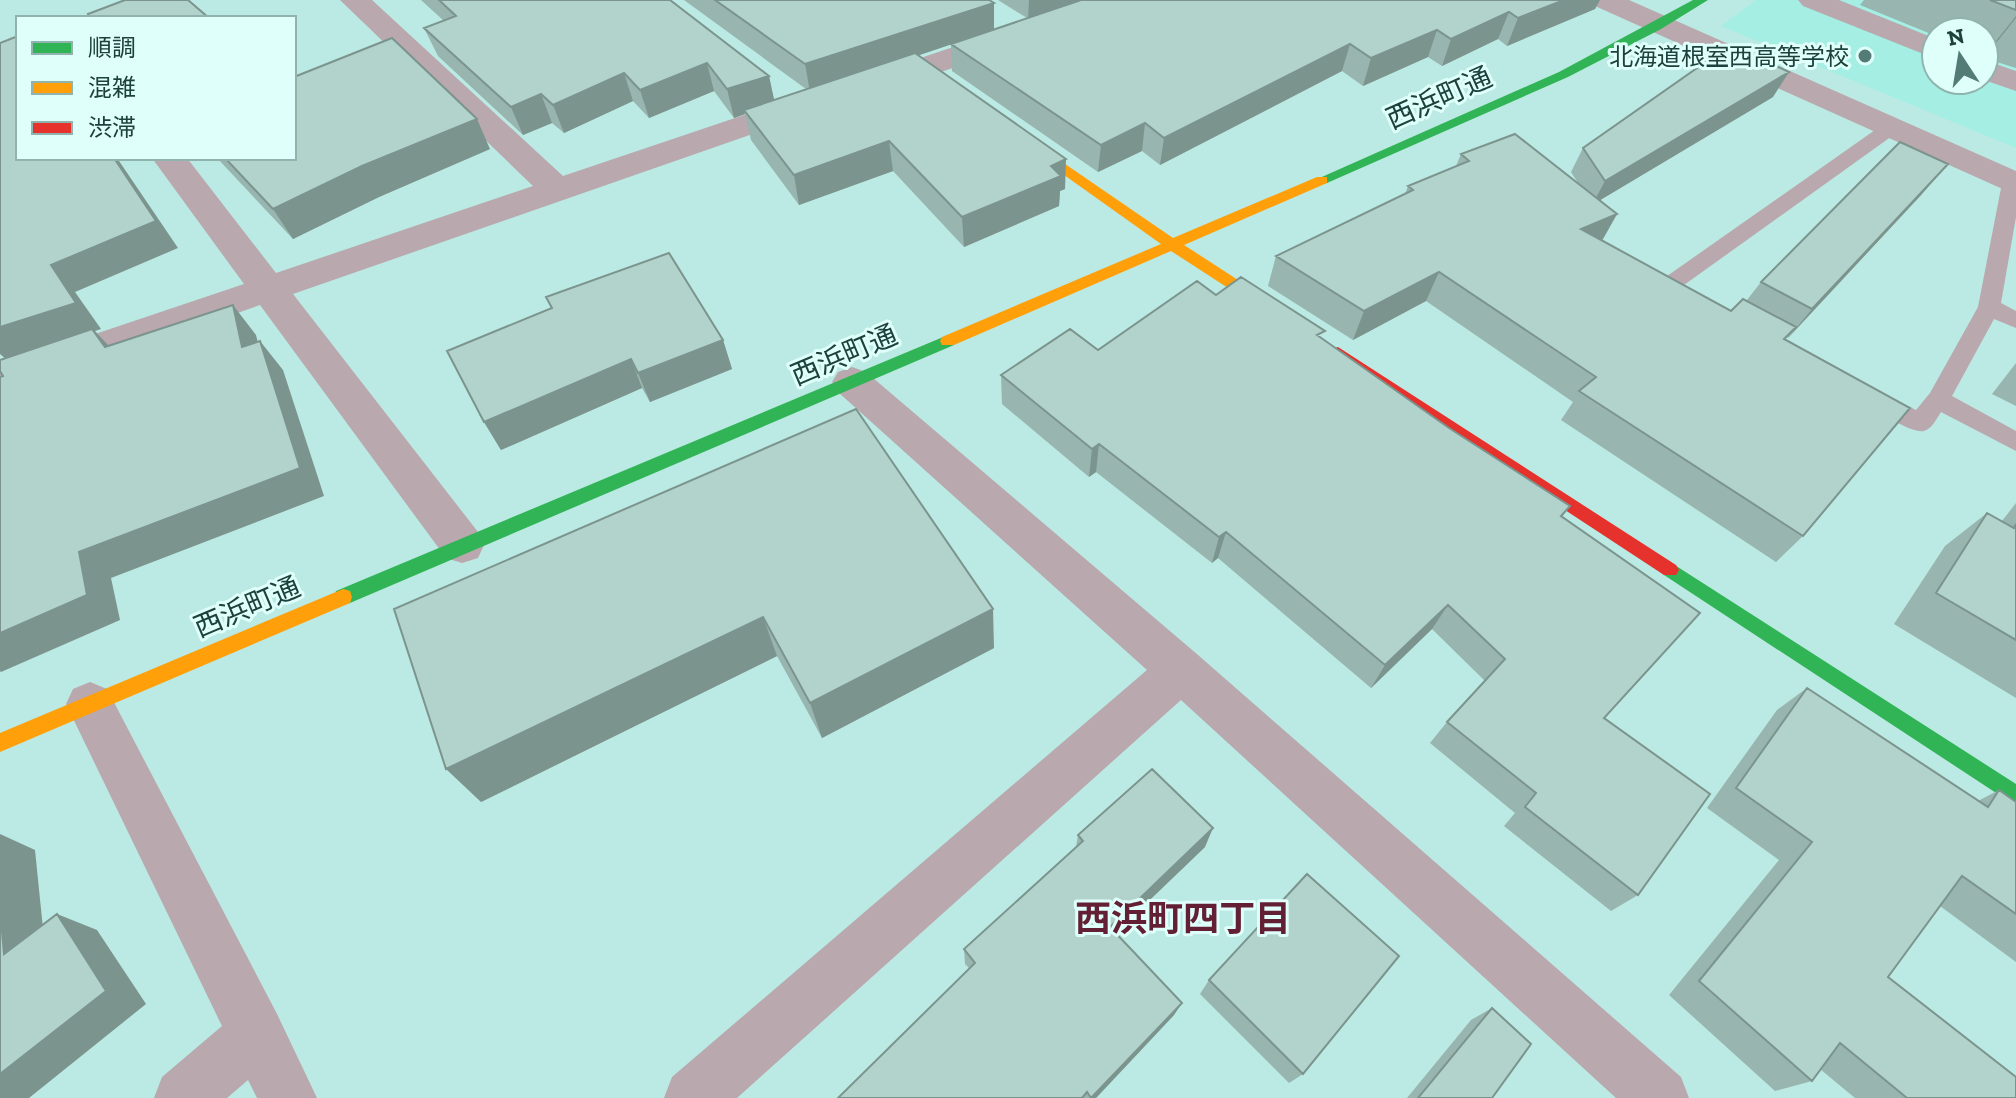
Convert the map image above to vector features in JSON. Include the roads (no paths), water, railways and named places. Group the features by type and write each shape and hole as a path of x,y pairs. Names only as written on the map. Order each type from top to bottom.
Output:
{"street":[{"path":"355,0 557,190"},
{"path":"0,381 557,190 816,96 929,74 1026,33 1122,0"},
{"path":"1605,0 2014,184"},
{"name":"西浜町通","path":"0,743 1173,245 1575,69 1662,25 1702,0"},
{"path":"1813,0 1920,43"},
{"path":"993,13 1026,33"},
{"path":"998,122 1173,245 1293,323"},
{"path":"171,160 462,545"},
{"path":"1320,341 2016,796"},
{"path":"852,382 1181,670 1660,1098"},
{"path":"693,1098 1181,670"},
{"path":"90,704 288,1098"},
{"path":"183,1098 257,1034"}],"lane":[{"path":"1710,309 1668,286 1892,127"},
{"path":"1850,385 1920,423 1938,399 1989,307 2014,184"},
{"path":"1989,307 2016,320"},
{"path":"1938,399 2016,442"}],"place":[{"name":"北海道根室西高等学校","path":"1865,56"}],"district":[{"name":"西浜町四丁目","path":"1183,918"}]}
